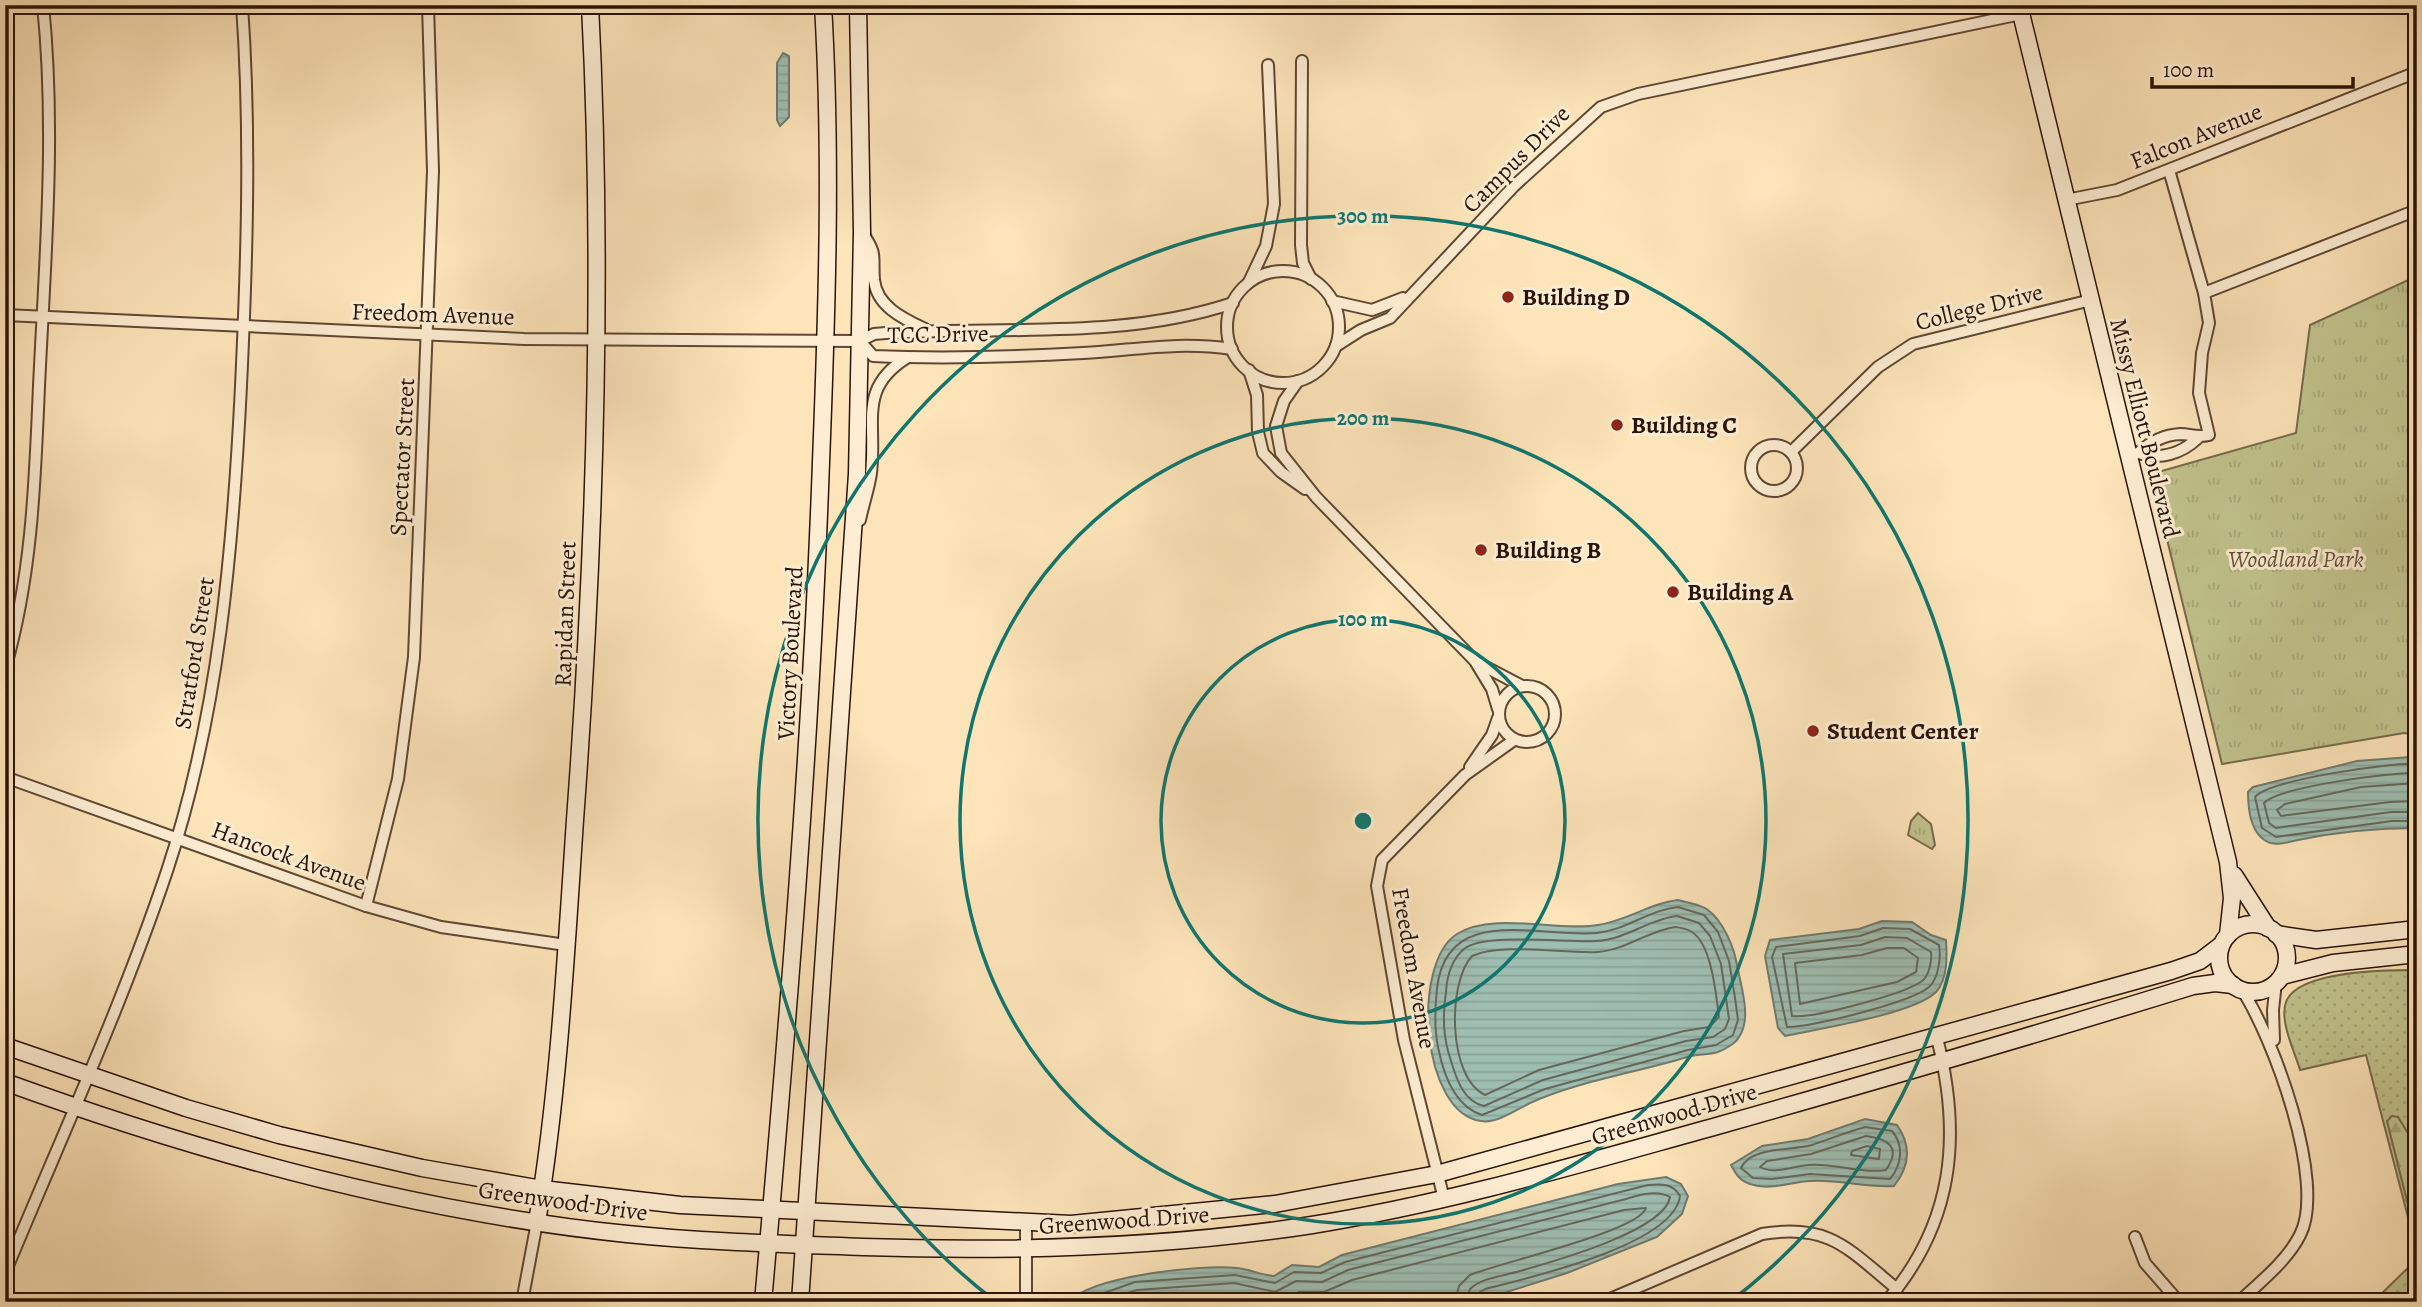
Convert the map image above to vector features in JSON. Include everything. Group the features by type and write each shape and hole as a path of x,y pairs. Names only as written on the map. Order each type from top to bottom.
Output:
{"street":[{"path":"5,669 18,616 33,530 50,137 43,5"},
{"name":"Stratford Street","path":"5,1273 131,966 177,838 197,759 219,643 230,560 244,327 248,146 242,5"},
{"name":"Spectator Street","path":"366,906 398,779 408,718 418,596 433,171 428,5"},
{"name":"Rapidan Street","path":"537,1222 552,1115 587,662 596,340 596,163 590,5"},
{"name":"Victory Boulevard","path":"763,1302 792,977 807,747 827,341 829,181 823,5"},
{"path":"800,1302 804,1212 853,550 862,232 858,5"},
{"name":"Campus Drive","path":"1336,346 1361,330 1390,318 1406,297 1434,274 1514,186 1601,107 1638,94 2020,9"},
{"name":"Missy Elliott Boulevard","path":"2020,9 2091,300 2133,454 2228,862 2232,898 2225,940"},
{"path":"1268,65 1274,204 1266,246 1249,282 1233,303 1228,315 1227,334 1232,349 1249,370 1262,379 1280,383 1298,381 1321,368 1336,346 1339,329 1332,301 1311,279 1303,263 1302,61"},
{"name":"Falcon Avenue","path":"2066,200 2117,190 2417,72"},
{"path":"2169,170 2204,293 2209,323 2202,353 2199,393 2203,436"},
{"path":"2204,293 2417,210"},
{"path":"862,232 875,251 874,283 883,301 898,317 927,330"},
{"path":"1249,282 1266,273 1285,271 1311,279"},
{"name":"Campus Drive","path":"1332,301 1372,310 1406,297"},
{"name":"College Drive","path":"1791,452 1878,367 1913,344 2091,300"},
{"name":"TCC Drive","path":"1232,349 1167,344 1083,353 908,357 873,356 860,341 874,334 927,330 1133,325 1201,313 1233,303"},
{"name":"Freedom Avenue","path":"5,315 429,336 860,341"},
{"path":"853,550 871,474 873,393 880,380 908,357"},
{"name":"Freedom Avenue","path":"1249,370 1257,395 1258,432 1263,453 1281,472 1316,497"},
{"name":"Freedom Avenue","path":"1298,381 1284,401 1276,426 1281,453 1316,497 1475,661 1492,689 1506,734 1514,740 1533,742 1550,732 1555,713 1548,695 1541,689 1523,686 1475,661"},
{"path":"2133,454 2151,441 2180,434 2203,436"},
{"path":"2133,454 2153,458 2186,449 2203,436"},
{"path":"1777,445 1791,452 1797,472 1791,485 1770,491 1757,484 1753,478 1752,462 1761,449 1777,445"},
{"name":"Freedom Avenue","path":"1465,775 1492,735 1507,694 1523,686"},
{"name":"Freedom Avenue","path":"1444,1199 1404,1040 1377,873 1382,860 1465,775 1514,740"},
{"name":"Hancock Avenue","path":"5,776 366,906 441,927 566,945"},
{"name":"Missy Elliott Boulevard","path":"2228,862 2240,887 2272,931"},
{"path":"2238,1302 2293,1246 2304,1227 2309,1204 2305,1166 2276,1056 2266,1030 2220,967 2225,940 2251,925 2316,940 2417,929"},
{"path":"2272,931 2286,954 2279,979 2272,1027 2276,1056"},
{"name":"Greenwood Drive","path":"5,1046 87,1075 279,1135 422,1168 542,1189 668,1203 771,1210 1071,1224 1275,1204 1437,1174 1937,1038 2171,971 2200,961 2225,940"},
{"path":"2237,988 2262,991 2279,979 2333,963 2417,954"},
{"name":"Greenwood Drive","path":"5,1082 74,1107 285,1171 439,1206 622,1234 768,1244 1025,1250 1199,1240 1307,1226 1444,1199 1944,1062 2193,986 2216,983 2237,988"},
{"path":"1886,1302 1897,1289 1930,1232 1948,1176 1951,1119 1944,1062 1937,1038"},
{"path":"522,1302 537,1222"},
{"path":"1026,1224 1026,1302"},
{"path":"1603,1302 1762,1234 1783,1230 1819,1234 1838,1241 1897,1289"},
{"path":"2135,1237 2145,1263 2179,1302"}],"green space":[{"name":"Woodland Park","path":"2417,276 2417,735 2404,733 2222,764 2151,474 2296,433 2310,325"},
{"path":"1918,813 1931,824 1935,845 1932,849 1908,835 1911,821"},
{"path":"2417,970 2417,1252 2366,1055 2300,1070 2286,1027 2284,1010 2294,991 2325,978 2366,972"},
{"path":"2392,1116 2398,1117 2417,1148 2417,1241 2387,1121"},
{"path":"2417,1259 2417,1302 2373,1302"}],"water":[{"path":"783,53 789,56 789,117 780,126 777,120 777,63"},
{"path":"2417,758 2417,828 2342,833 2277,844 2266,841 2253,826 2248,792 2253,787 2357,761"},
{"path":"1678,900 1708,910 1723,927 1730,943 1736,958 1745,1012 1743,1029 1735,1042 1718,1052 1691,1056 1549,1095 1493,1120 1481,1121 1461,1112 1445,1092 1435,1066 1429,1035 1433,974 1442,950 1457,934 1472,927 1489,924 1598,925"},
{"path":"1882,921 1912,922 1931,935 1946,940 1945,974 1936,992 1925,1000 1887,1014 1785,1036 1778,1028 1765,956 1770,940 1859,929"},
{"path":"1865,1119 1897,1125 1902,1133 1906,1163 1894,1186 1821,1181 1758,1186 1740,1179 1731,1165 1762,1146 1808,1139"},
{"path":"1666,1177 1681,1184 1688,1196 1682,1214 1657,1237 1567,1273 1475,1302 1069,1302 1081,1293 1100,1285 1175,1270 1221,1267 1274,1276 1292,1265 1319,1267 1342,1255 1618,1184"}],"place":[{"name":"Building D","path":"1508,297"},
{"name":"Building C","path":"1617,425"},
{"name":"Building B","path":"1481,550"},
{"name":"Building A","path":"1673,592"},
{"name":"Student Center","path":"1813,731"}]}
